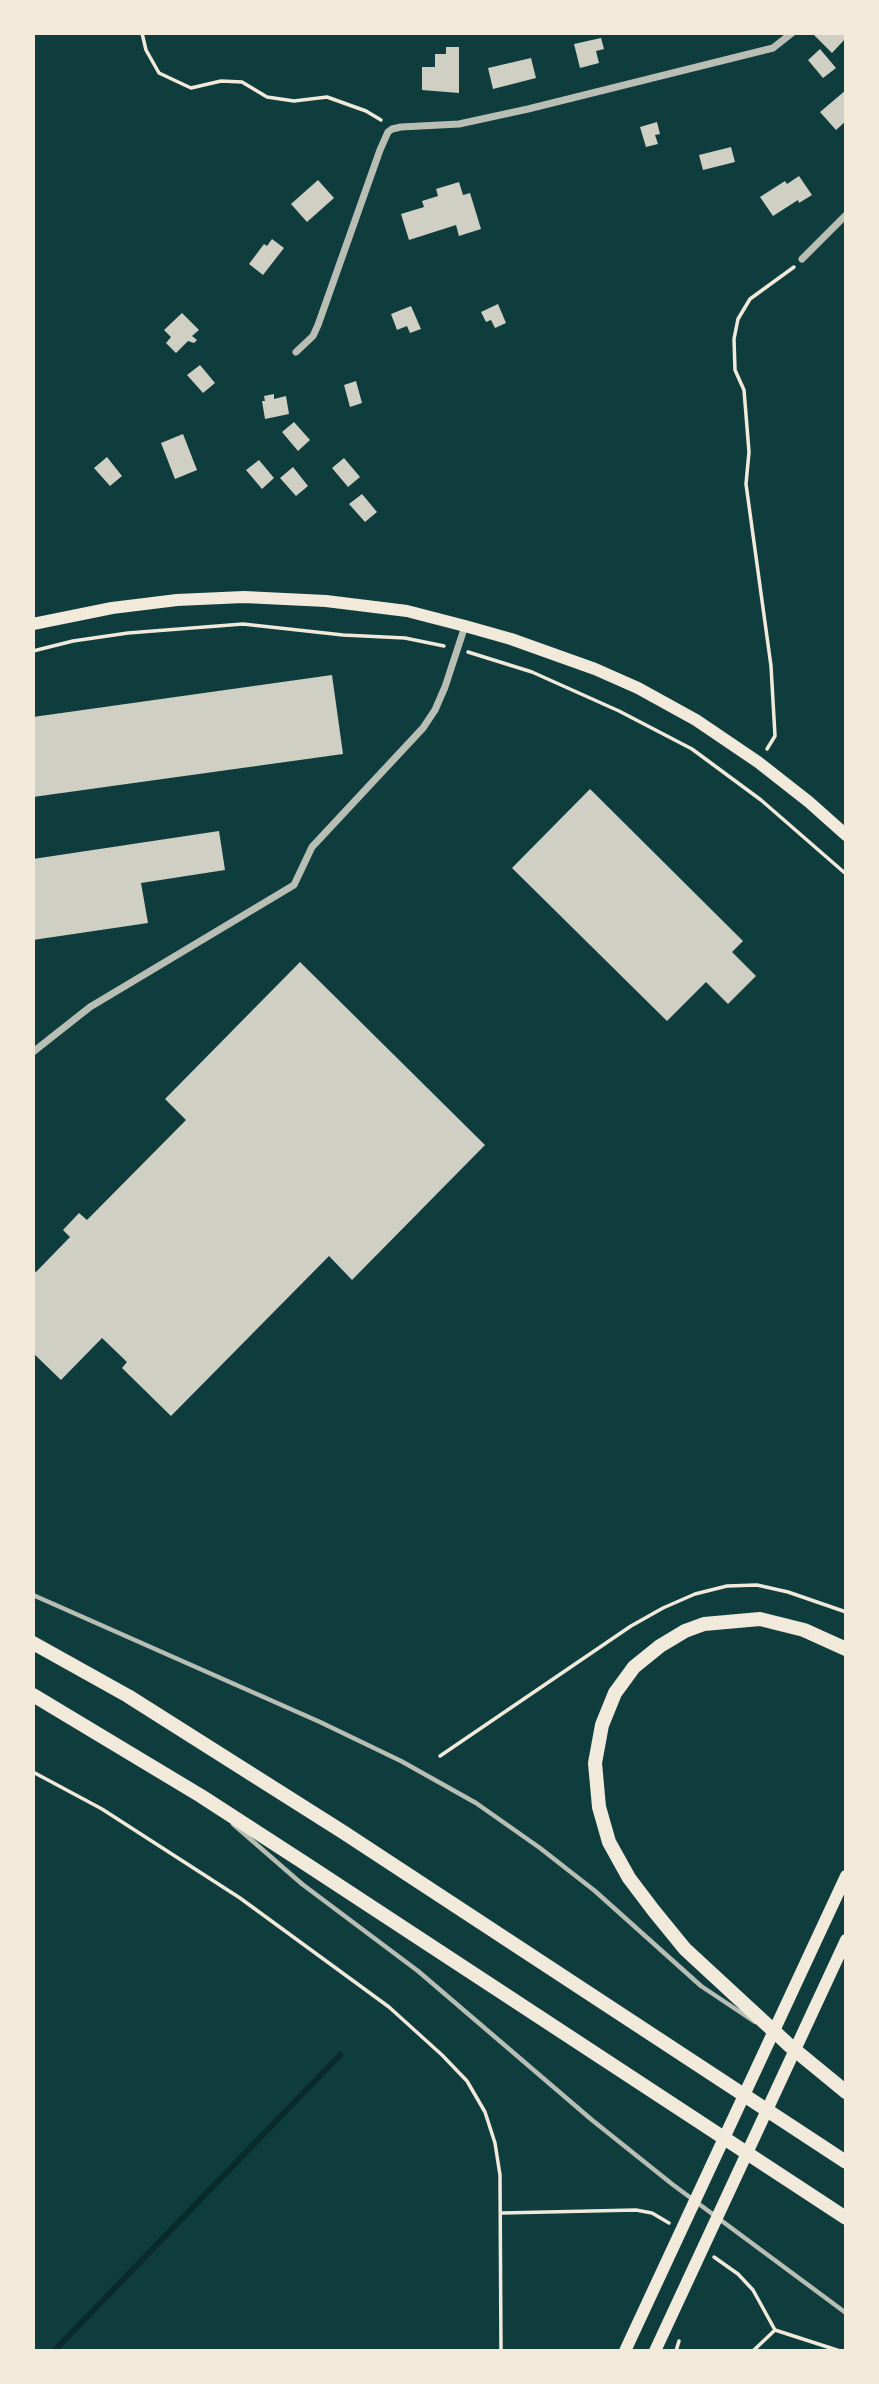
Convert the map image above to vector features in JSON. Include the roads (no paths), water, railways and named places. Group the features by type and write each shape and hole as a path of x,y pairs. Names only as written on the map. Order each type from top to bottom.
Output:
{"highway":[{"path":"846,1649 804,1630 760,1619 704,1624 685,1631 660,1646 634,1667 615,1693 601,1725 595,1763 598,1807 609,1842 629,1878 685,1950 790,2046 846,2092"},
{"path":"33,1643 128,1696 331,1825 846,2162"},
{"path":"33,1695 201,1796 846,2218"}],"main road":[{"path":"33,624 112,608 166,601 244,597 326,601 407,611 465,625 547,650 638,688 696,720 758,762 846,835"},
{"path":"625,2351 846,1876"},
{"path":"655,2351 846,1940"}],"street":[{"path":"296,352 313,337 388,132 395,128 459,124 528,109 773,48 792,33"},
{"path":"802,259 846,215"},
{"path":"33,1052 90,1007 294,885 312,847 423,728 435,710 465,625"}],"lane":[{"path":"33,1595 320,1722 401,1761 476,1803 595,1891 701,1986 790,2046"},
{"path":"201,1796 302,1884 418,1971 632,2152 846,2313"}],"waterway":[{"path":"54,2351 340,2055"}]}
